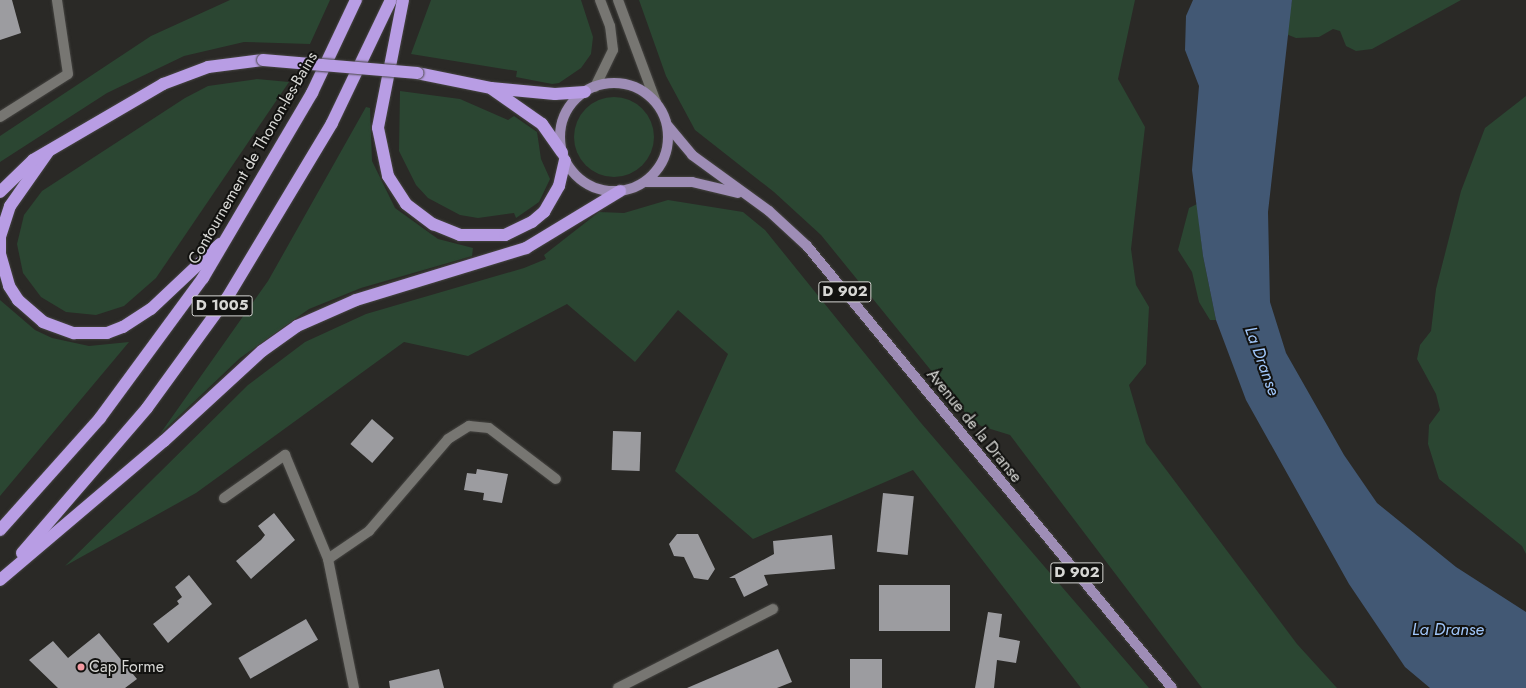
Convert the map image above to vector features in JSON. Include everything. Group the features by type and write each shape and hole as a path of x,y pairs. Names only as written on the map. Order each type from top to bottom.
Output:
{"highway":[{"name":"Contournement de Thonon-les-Bains","path":"0,530 62,462 136,373 235,230 312,92 356,0"},
{"name":"D 1005","path":"0,575 109,455 227,298 303,176 391,0"},
{"path":"403,0 378,128 388,176 406,204 433,224 460,235 505,235 532,222 544,212 559,186 564,157 542,124 491,88"},
{"path":"0,192 19,170 48,152 163,84 208,67 263,60 417,73 491,88 555,94 590,89"},
{"path":"48,152 10,206 2,232 0,254 9,286 18,300 43,322 58,329 85,334 107,332 138,320 235,230"},
{"path":"0,580 164,441 262,351 297,326 356,300 526,248 620,191"}],"main road":[{"path":"628,85 656,102 668,126 667,153 659,169 646,182 620,191 592,187 576,176 564,157 563,119 590,89 628,85"},
{"name":"Avenue de la Dranse","path":"668,126 684,148 742,194 782,221 818,259 1172,688"},
{"name":"Avenue de la Dranse","path":"646,182 692,182 742,194"}],"street":[{"path":"0,117 68,74 57,0"},
{"path":"590,89 613,50 610,26 600,0"},
{"path":"618,0 656,102"},
{"path":"328,559 369,531 448,439 469,426 489,428 556,479"},
{"path":"224,498 285,455 328,559 354,688"},
{"path":"618,688 773,609"}],"green space":[{"path":"230,0 330,0 310,44 244,42 184,56 107,93 0,162 0,136 151,36"},
{"path":"431,0 581,0 593,37 591,54 581,68 559,83 552,84 516,77 517,71 411,54"},
{"path":"639,0 1135,0 1118,79 1145,127 1131,249 1136,285 1149,307 1146,364 1129,385 1146,443 1297,644 1337,688 1202,688 1010,435 981,426 968,416 821,235 774,192 695,130 666,76"},
{"path":"1292,0 1461,0 1372,49 1356,51 1346,46 1340,31 1333,29 1319,37 1296,38 1286,34"},
{"path":"257,79 289,82 156,278 124,306 96,315 66,312 41,297 23,273 17,244 24,215 42,191 185,98 208,86"},
{"path":"400,91 460,99 508,120 514,116 537,132 541,159 550,179 539,202 516,218 514,213 478,218 460,215 428,198 416,185 399,151"},
{"path":"1526,96 1526,554 1522,546 1439,479 1428,444 1429,425 1440,410 1436,394 1417,359 1420,345 1431,331 1436,289 1461,191 1485,128"},
{"path":"606,97 622,97 643,108 654,129 654,145 643,166 622,177 606,177 592,171 585,166 580,159 574,145 574,129 580,115 585,108 592,103"},
{"path":"366,107 370,108 372,161 395,208 438,239 473,248 472,256 361,288 309,309 240,358 160,434 268,281"},
{"path":"668,200 743,212 765,230 921,423 1149,688 1081,688 913,470 753,539 675,471 728,354 678,310 635,362 567,304 468,356 404,342 196,493 65,566 248,385 305,342 366,314 524,268 546,259 544,255 599,212 624,213"},
{"path":"1197,204 1203,256 1216,320 1210,320 1199,302 1192,272 1178,250 1189,208"},
{"path":"0,300 35,330 52,338 89,346 129,342 0,496"}],"water":[{"name":"La Dranse","path":"1193,0 1292,0 1268,212 1270,302 1286,353 1344,455 1377,503 1456,567 1526,612 1526,688 1430,688 1405,667 1349,584 1246,400 1216,320 1203,256 1192,170 1199,86 1185,50 1186,16"}],"building":[{"path":"0,0 12,0 21,33 0,40"},
{"path":"372,419 394,438 372,463 350,444"},
{"path":"613,431 641,432 640,471 612,470"},
{"path":"477,469 508,474 502,503 483,500 484,493 464,490 467,473 476,474"},
{"path":"883,493 914,496 908,555 877,552"},
{"path":"274,513 295,540 251,579 236,561 265,535 258,526"},
{"path":"677,534 698,534 715,569 708,580 694,578 684,557 674,556 669,544"},
{"path":"832,535 835,569 764,575 768,585 744,597 735,578 729,578 774,554 773,541"},
{"path":"189,575 212,604 168,643 153,624 179,604 177,601 182,597 175,587"},
{"path":"879,585 950,585 950,631 879,631"},
{"path":"988,612 1002,614 999,637 1020,641 1016,663 997,660 994,688 975,688"},
{"path":"306,619 318,640 250,679 238,658"},
{"name":"Cap Forme","path":"99,633 137,679 125,688 58,688 29,660 53,641 68,658"},
{"path":"778,649 792,682 777,688 687,688"},
{"path":"850,659 882,659 882,688 850,688"},
{"path":"439,669 444,688 390,688 389,681"}],"place":[{"name":"Cap Forme","path":"81,667"}]}
